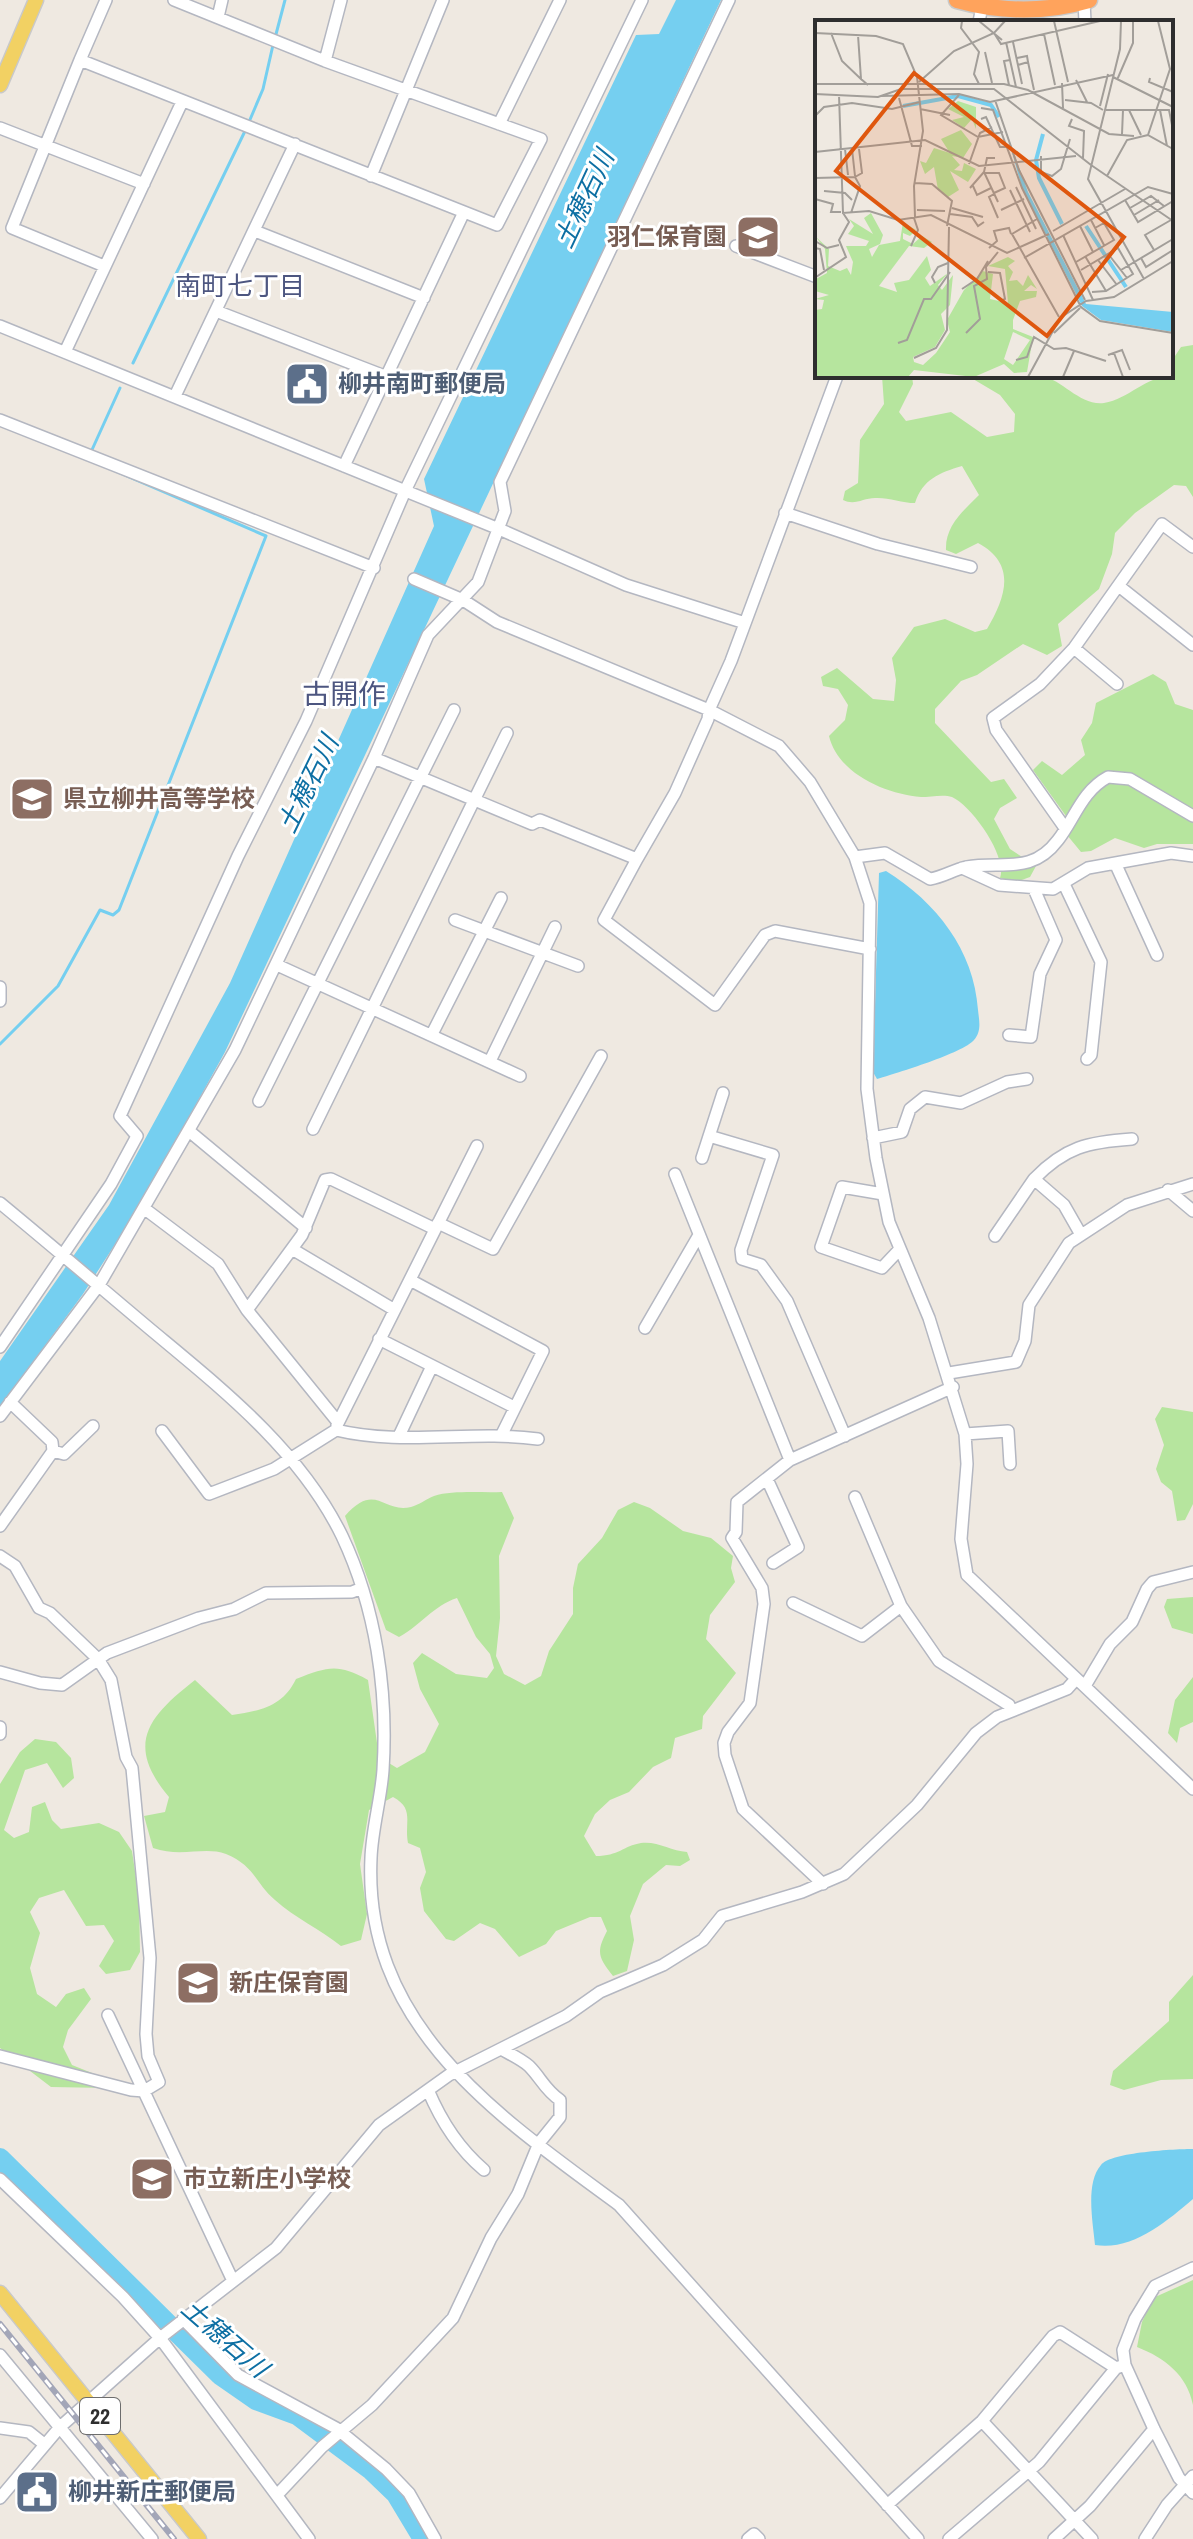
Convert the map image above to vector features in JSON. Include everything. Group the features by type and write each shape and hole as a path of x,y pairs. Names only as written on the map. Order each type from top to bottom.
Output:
{"highway":[{"path":"957,0 980,14 1086,1"}],"main road":[{"path":"0,85 36,0"},
{"name":"22","path":"0,2293 199,2539"}],"street":[{"path":"104,266 12,228 106,0"},
{"path":"80,60 497,225 541,139 325,61 174,0"},
{"path":"218,17 222,0"},
{"path":"325,61 341,0"},
{"path":"371,176 443,0"},
{"path":"499,124 560,0"},
{"path":"0,1347 65,1257 137,1136 120,1116 374,568 405,491 642,0"},
{"path":"0,1416 97,1284 145,1209 277,965 428,635 478,582 505,511 500,482 729,0"},
{"path":"65,352 182,102"},
{"path":"0,128 144,184"},
{"path":"175,396 295,144"},
{"path":"344,466 464,212"},
{"path":"255,231 424,298"},
{"path":"736,246 815,276"},
{"path":"216,311 387,377"},
{"path":"0,326 499,529 626,585 745,623"},
{"path":"836,378 708,719 675,793 604,920 715,1005 765,935 775,931 870,949"},
{"path":"0,420 374,568"},
{"path":"785,513 878,544 971,567"},
{"path":"1065,828 996,730 993,718 1031,692 1074,648 1162,524 1193,547"},
{"path":"414,579 463,600 497,622 709,710 768,740 793,760 855,857 870,903 867,1089 873,1138 883,1194 899,1250 949,1373 965,1434 967,1464 961,1539 967,1575 1193,1789"},
{"path":"1120,587 1193,645"},
{"path":"1074,648 1117,684"},
{"path":"259,1101 454,710"},
{"path":"313,1129 507,733"},
{"path":"374,758 532,824 540,820 637,859"},
{"path":"855,857 885,853 930,879 962,868 1004,867 1030,862 1054,845 1091,788 1108,777 1130,779 1193,816"},
{"path":"962,868 999,885 1053,889 1088,868 1171,853 1193,856"},
{"path":"1116,865 1157,955"},
{"path":"1064,884 1101,962 1091,1055 1087,1059"},
{"path":"1009,1035 1031,1037 1040,974 1056,940 1034,889"},
{"path":"432,1034 501,898"},
{"path":"455,920 578,966"},
{"path":"490,1061 555,927"},
{"path":"277,965 520,1076"},
{"path":"0,987 0,1001"},
{"path":"247,1310 306,1228 325,1180 331,1179 493,1249 601,1056"},
{"path":"873,1138 902,1132 910,1109 925,1097 961,1103 1007,1082 1027,1079"},
{"path":"702,1158 723,1093"},
{"path":"189,1131 306,1228"},
{"path":"709,1136 773,1155 741,1250 742,1259 761,1265 787,1301 845,1436"},
{"path":"995,1236 1034,1179 1052,1159 1080,1145 1132,1139"},
{"path":"162,1431 209,1494 292,1460 337,1426 477,1146"},
{"path":"675,1174 790,1460"},
{"path":"1034,1179 1064,1205 1080,1233"},
{"path":"949,1373 1016,1362 1022,1353 1029,1305 1069,1243 1127,1205 1193,1184"},
{"path":"883,1194 842,1187 821,1247 882,1268 899,1250"},
{"path":"1168,1190 1193,1211"},
{"path":"0,1203 219,1386 292,1460 341,1534 362,1588 376,1640 381,1677 383,1767 371,1854 375,1925 381,1952 409,2012 455,2072 638,2224 723,2324 918,2539"},
{"path":"145,1209 218,1264 247,1310 337,1426 371,1436 502,1434 538,1439"},
{"path":"645,1328 699,1235"},
{"path":"292,1249 393,1309"},
{"path":"410,1280 543,1351 502,1434"},
{"path":"379,1339 514,1407"},
{"path":"399,1436 432,1366"},
{"path":"823,1884 743,1809 724,1743 750,1703 764,1604 762,1588 732,1538 736,1532 737,1502 790,1460 953,1387"},
{"path":"0,1526 53,1451 52,1442 10,1402"},
{"path":"53,1451 64,1454 93,1426"},
{"path":"965,1434 1008,1431 1010,1464"},
{"path":"767,1479 798,1547 773,1563"},
{"path":"855,1497 901,1606 939,1661 1009,1705 1011,1711"},
{"path":"0,1556 15,1566 39,1608 50,1613 98,1659 111,1680 126,1757 132,1768 150,1958 146,2034 148,2056 159,2082 144,2091 0,2056"},
{"path":"0,2498 60,2427 161,2337 276,2248 379,2125 455,2072 566,2016 600,1992 648,1974 703,1940 722,1916 823,1884 854,1866 917,1805 989,1721 1080,1683 1110,1644 1132,1622 1153,1582 1193,1572"},
{"path":"0,1672 40,1683 62,1685 98,1659 199,1618 234,1609 266,1593 352,1592 362,1588"},
{"path":"793,1603 862,1636 901,1606"},
{"path":"0,1727 0,1734"},
{"path":"108,2015 233,2281"},
{"path":"277,2495 322,2447 372,2405 453,2318 491,2238 518,2194 539,2143 560,2117 560,2100 542,2087 539,2077 526,2064 501,2049"},
{"path":"428,2090 439,2117 469,2157 484,2170"},
{"path":"0,2179 161,2337 309,2539"},
{"path":"949,2539 1029,2471 1121,2366 1123,2350 1146,2298 1165,2279 1193,2268"},
{"path":"180,2322 238,2375 338,2432 401,2483 435,2539"},
{"path":"887,2505 982,2421 1060,2332 1086,2352 1121,2366 1154,2429 1190,2484 1145,2539"},
{"path":"0,2355 152,2539"},
{"path":"982,2421 1092,2539"},
{"path":"0,2428 29,2432 44,2444"},
{"path":"1054,2539 1075,2521 1154,2429"},
{"path":"748,2539 754,2534 759,2539"}],"green space":[{"path":"1193,345 1193,497 1186,486 1174,485 1135,513 1115,533 1112,554 1099,589 1058,624 1062,646 1047,655 1023,644 977,675 961,681 935,709 935,723 991,782 1004,779 1017,798 1000,808 994,819 1010,849 1036,866 1030,877 1016,882 1000,878 999,858 994,846 978,821 960,802 949,796 921,797 893,792 865,780 842,761 829,736 845,720 848,705 838,689 823,686 821,677 837,668 873,699 894,701 896,680 892,658 914,627 945,619 975,632 987,629 1003,593 1003,571 990,551 978,543 956,554 946,550 952,526 979,495 962,466 933,478 922,488 915,503 880,498 847,502 843,500 845,491 858,483 860,440 884,404 882,378 912,378 913,384 899,412 906,421 951,412 987,437 1014,432 1015,414 1000,395 971,378 1050,378 1087,401 1104,403 1159,378 1173,378 1173,359 1181,347"},
{"path":"1153,674 1166,682 1175,704 1193,710 1193,844 1157,844 1144,848 1115,838 1091,851 1081,852 1067,835 1066,816 1033,770 1042,761 1062,775 1085,755 1081,740 1092,723 1096,703"},
{"path":"1162,1407 1193,1412 1193,1504 1185,1520 1177,1521 1172,1491 1161,1482 1156,1469 1164,1445 1155,1419"},
{"path":"502,1492 514,1518 499,1556 500,1618 496,1656 504,1674 525,1685 541,1676 549,1651 573,1614 573,1588 578,1564 602,1538 618,1510 634,1502 650,1508 683,1531 711,1538 733,1556 731,1568 735,1582 710,1615 706,1639 736,1673 703,1716 702,1729 675,1738 671,1758 653,1767 629,1792 610,1800 595,1814 584,1836 596,1856 647,1843 687,1852 690,1860 680,1866 666,1865 643,1884 630,1916 634,1940 627,1971 613,1976 604,1964 600,1949 607,1931 601,1917 590,1917 556,1931 546,1944 519,1957 495,1929 480,1923 454,1941 446,1939 424,1911 420,1888 426,1872 420,1848 408,1843 406,1811 393,1797 369,1810 360,1864 367,1914 361,1940 341,1946 268,1894 249,1869 236,1859 218,1852 173,1852 153,1848 144,1816 165,1812 169,1797 155,1778 148,1761 145,1746 148,1732 165,1706 195,1680 232,1715 270,1706 285,1695 296,1679 325,1670 348,1671 368,1680 379,1757 397,1768 425,1752 439,1724 420,1689 413,1663 422,1653 456,1674 487,1678 494,1668 490,1654 476,1637 457,1598 399,1637 386,1630 345,1516 364,1501 379,1501 401,1508 442,1494"},
{"path":"1193,1597 1193,1634 1172,1628 1164,1607 1167,1599"},
{"path":"1193,1677 1193,1722 1180,1728 1177,1743 1168,1733 1175,1700"},
{"path":"35,1739 56,1742 71,1758 74,1778 63,1788 47,1763 25,1770 4,1830 14,1838 29,1832 32,1807 45,1802 52,1820 61,1829 99,1823 119,1832 132,1851 139,1898 140,1952 130,1970 106,1974 99,1966 114,1941 104,1925 86,1926 64,1890 39,1898 30,1912 40,1933 30,1968 37,1994 56,2007 66,1994 84,1988 91,1999 68,2030 63,2047 72,2065 102,2077 108,2088 51,2087 0,2048 0,1784 20,1752"},
{"path":"1193,1975 1193,2079 1161,2080 1124,2090 1110,2085 1113,2071 1169,2021 1169,2002"},
{"path":"1193,2280 1193,2405 1180,2376 1157,2356 1137,2347 1142,2322 1153,2298"}],"water":[{"path":"676,0 721,0 225,1052 141,1204 83,1294 0,1407 0,1361 109,1205 230,983 434,526 424,479 636,35 659,34"},
{"path":"886,871 921,897 960,948 975,988 979,1025 974,1040 957,1051 877,1079 873,1072 879,873"},
{"path":"1193,2149 1193,2199 1148,2233 1122,2244 1095,2245 1092,2192 1101,2165 1130,2154"}],"waterway":[{"path":"275,38 285,0"},
{"path":"249,122 263,89 273,45"},
{"path":"133,363 246,129"},
{"path":"91,452 120,388"},
{"path":"0,1044 58,986 100,910 113,915 119,910 266,536 88,459"},
{"name":"土穂石川","path":"0,2158 220,2375 256,2400 297,2415 371,2470 396,2494 423,2539"}],"railway":[{"path":"0,2324 174,2539"}],"place":[{"name":"羽仁保育園","path":"758,237"},
{"name":"柳井南町郵便局","path":"307,384"},
{"name":"県立柳井高等学校","path":"32,799"},
{"name":"新庄保育園","path":"198,1983"},
{"name":"市立新庄小学校","path":"152,2179"},
{"name":"柳井新庄郵便局","path":"37,2492"}],"district":[{"name":"南町七丁目","path":"240,286"},
{"name":"古開作","path":"344,694"}]}
